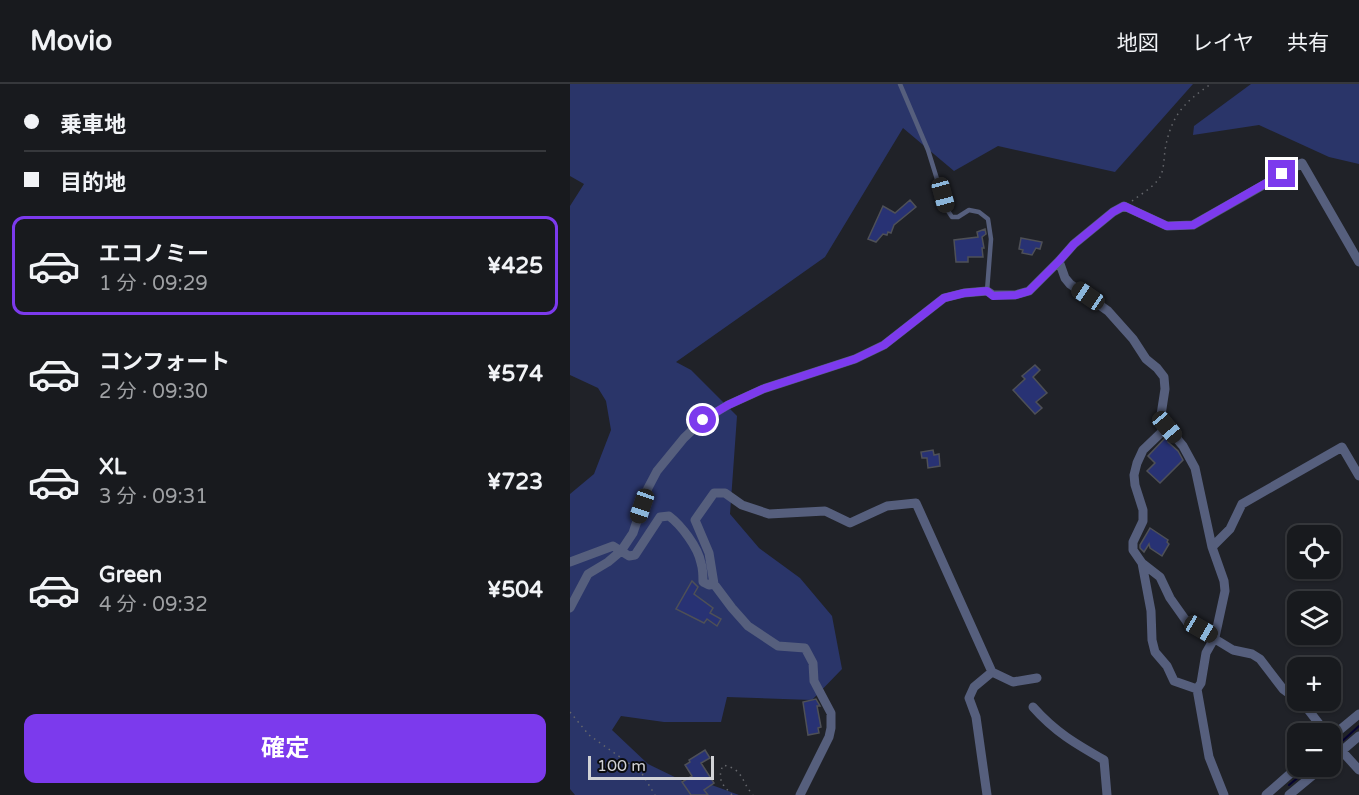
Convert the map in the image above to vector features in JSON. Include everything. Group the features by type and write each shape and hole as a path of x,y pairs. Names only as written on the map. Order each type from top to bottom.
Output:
{"street":[{"path":"570,608 588,574 621,551 633,533 648,488 657,471 684,438 703,420 728,405 763,389 855,359 884,345 944,298 987,291 993,296 1016,295 1029,291 1074,244 1113,212 1124,206 1167,226 1193,225 1302,163 1359,262"},
{"path":"1059,261 1065,278 1070,284 1108,311 1164,378 1165,389 1161,415 1195,468 1212,547 1224,581 1225,591 1215,637 1206,653 1201,683 1197,688 1209,757 1224,795"},
{"path":"1167,427 1143,450 1134,474 1143,510 1143,521 1133,542 1134,550 1142,563 1160,578 1170,598 1187,622 1233,650 1252,654 1260,659 1287,692"},
{"path":"1212,547 1230,529 1242,504 1342,447 1359,476"},
{"path":"800,795 829,736 831,713 814,681 813,663 805,648 778,646 748,626 714,584 709,553 695,520 714,493 725,493 742,505 769,514 825,511 850,523 887,506 916,503 992,672 1013,682 1036,678"},
{"path":"570,562 613,546 629,556 635,555 660,517 669,516 695,548 701,562 703,582 714,584"},
{"path":"1142,563 1151,611 1152,640 1155,652 1167,666 1174,681 1197,688"},
{"path":"987,795 976,717 969,698 974,687 992,672"},
{"path":"1034,707 1064,737 1104,760 1107,795"},
{"path":"1309,711 1318,723"},
{"path":"1341,729 1359,714"},
{"path":"1359,736 1342,751 1359,770"},
{"path":"1266,795 1287,777"},
{"path":"1289,795 1311,777"}],"lane":[{"path":"900,84 928,150 946,208 952,217 958,217 969,210 979,212 988,219 991,239 987,291"}],"path":[{"path":"1124,206 1152,186 1161,176 1168,133 1175,116 1184,104 1211,84"},
{"path":"570,712 589,735 641,771 655,795"},
{"path":"732,795 722,784 719,774 723,765 740,772 753,795"}],"shaded area":[{"path":"570,84 1193,84 1115,172 998,146 954,171 903,128 825,257 676,362 691,370 737,416 730,514 759,548 800,578 832,616 842,669 812,700 727,697 721,722 664,722 621,716 612,730 648,764 685,782 709,784 739,795 575,795 570,789 570,494 594,474 611,430 606,401 598,388 570,375 570,206 584,184 570,176"},
{"path":"1251,84 1359,84 1359,164 1329,157 1259,125 1193,135 1194,126"}],"building":[{"path":"910,200 916,207 894,225 891,233 883,234 876,242 868,239 883,206 895,213"},
{"path":"985,229 986,234 982,237 983,257 968,257 968,262 956,262 954,240 978,237 977,232"},
{"path":"1021,238 1042,242 1040,249 1036,248 1032,255 1022,253 1023,250 1019,249"},
{"path":"1035,365 1040,370 1033,377 1047,393 1036,402 1042,408 1035,414 1013,390 1025,379 1022,376"},
{"path":"1166,437 1183,460 1160,483 1147,471 1155,463 1148,456"},
{"path":"933,450 934,455 939,454 940,466 928,468 927,458 922,458 921,452"},
{"path":"1150,528 1168,540 1169,544 1162,556 1150,548 1149,544 1144,552 1140,548"},
{"path":"692,581 698,587 694,594 713,608 710,613 721,619 717,626 707,619 704,623 676,609"},
{"path":"816,699 820,706 817,706 821,727 818,728 819,733 808,735 803,702"},
{"path":"705,750 710,758 701,763 714,783 704,790 708,795 691,795 682,782 692,776 685,765"}],"waterway":[{"path":"1341,742 1359,726"},
{"path":"1289,785 1299,777"}],"route":[{"path":"703,420 728,405 763,389 855,359 884,345 944,298 987,291 993,296 1016,295 1029,291 1065,252 1113,212 1124,206 1167,226 1193,225 1282,174"}]}
